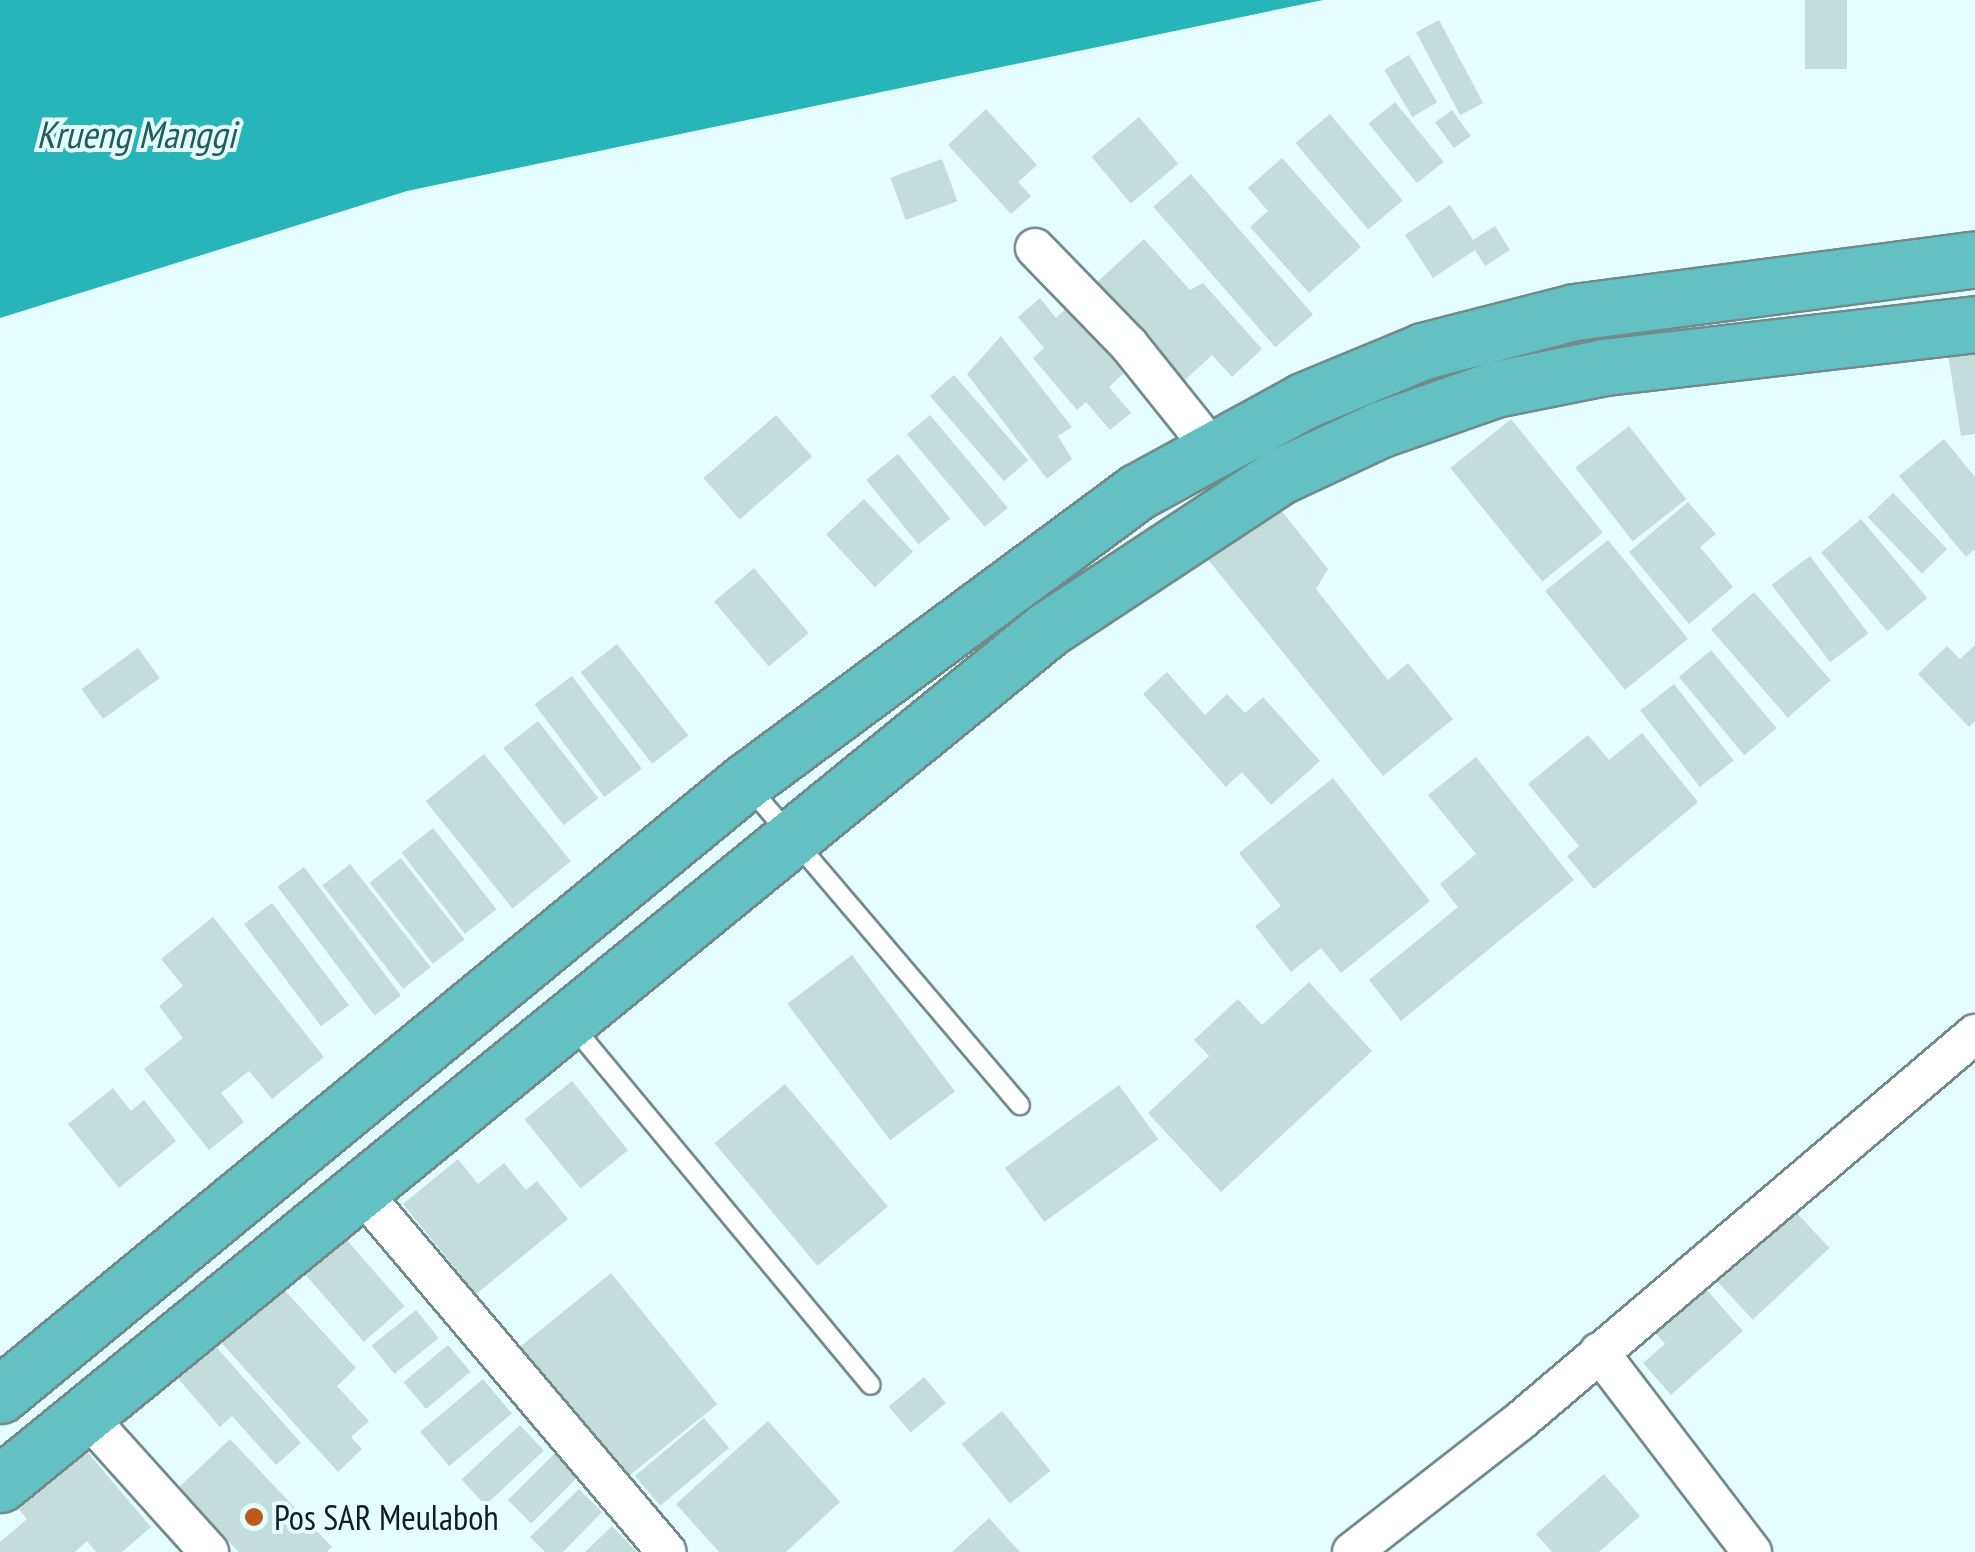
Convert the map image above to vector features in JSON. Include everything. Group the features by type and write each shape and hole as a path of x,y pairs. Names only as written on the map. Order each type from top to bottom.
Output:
{"highway":[{"path":"0,1394 746,782 1137,492 1303,400 1423,351 1556,317 1975,259"},
{"path":"0,1484 786,837 1048,629 1280,476 1381,428 1495,389 1605,367 1975,324"},
{"path":"1010,584 1048,629"}],"street":[{"path":"1035,248 1128,345 1213,450"},
{"path":"1352,1552 1599,1352 1975,1034"},
{"path":"358,1188 667,1552"},
{"path":"1599,1352 1752,1552"},
{"path":"84,1414 209,1552"}],"lane":[{"path":"746,782 786,837 1020,1105"},
{"path":"566,1018 871,1385"}],"water":[{"name":"Krueng Manggi","path":"0,0 1323,0 407,191 0,318"}],"building":[{"path":"1805,0 1847,0 1847,69 1805,69"},
{"path":"1439,20 1483,103 1460,115 1416,32"},
{"path":"1409,55 1437,102 1412,117 1384,70"},
{"path":"1395,102 1443,162 1417,183 1369,123"},
{"path":"986,109 1037,165 1018,182 1031,196 1011,214 948,145"},
{"path":"1452,110 1471,136 1454,148 1435,122"},
{"path":"1330,114 1403,201 1368,229 1296,143"},
{"path":"1139,117 1178,164 1131,204 1092,157"},
{"path":"1282,158 1361,247 1309,293 1250,227 1268,211 1248,188"},
{"path":"942,159 957,201 906,220 890,178"},
{"path":"1191,174 1313,314 1275,347 1153,207"},
{"path":"1450,205 1473,240 1495,226 1510,250 1485,266 1475,250 1433,278 1405,235"},
{"path":"1144,239 1190,290 1203,283 1262,349 1232,377 1212,355 1184,381 1096,283"},
{"path":"1040,298 1056,318 1069,306 1125,372 1109,387 1131,413 1110,430 1086,402 1077,410 1033,358 1044,348 1018,317"},
{"path":"1001,336 1072,427 1058,436 1072,459 1047,479 967,374"},
{"path":"1975,344 1975,434 1961,436 1947,348"},
{"path":"954,375 1028,460 1004,481 930,396"},
{"path":"776,415 812,457 740,519 704,478"},
{"path":"930,415 1008,508 985,527 907,434"},
{"path":"1511,419 1603,532 1542,582 1450,468"},
{"path":"1629,426 1686,499 1633,541 1575,468"},
{"path":"1944,439 1975,477 1975,549 1966,557 1899,476"},
{"path":"898,454 950,519 918,544 866,480"},
{"path":"1265,490 1328,569 1316,589 1388,680 1408,663 1453,719 1383,776 1197,546"},
{"path":"1893,493 1947,549 1922,573 1868,517"},
{"path":"864,499 913,552 875,587 826,534"},
{"path":"1688,502 1716,534 1700,547 1733,587 1689,624 1629,552"},
{"path":"1861,519 1927,598 1887,631 1821,552"},
{"path":"1608,540 1688,639 1625,690 1545,591"},
{"path":"1810,556 1868,633 1830,662 1772,585"},
{"path":"754,568 809,633 769,667 714,601"},
{"path":"1754,592 1831,680 1788,718 1711,629"},
{"path":"617,644 688,735 652,764 581,672"},
{"path":"1975,645 1975,721 1969,727 1918,674 1947,646 1960,659"},
{"path":"138,648 160,678 103,719 81,689"},
{"path":"1711,650 1777,728 1744,755 1679,677"},
{"path":"1167,672 1205,715 1227,694 1245,713 1263,697 1320,761 1271,805 1242,772 1226,787 1143,694"},
{"path":"572,676 642,769 604,797 534,704"},
{"path":"1674,684 1734,760 1700,787 1640,710"},
{"path":"538,721 598,798 564,825 503,748"},
{"path":"1642,733 1698,802 1594,889 1567,856 1579,846 1528,784 1588,735 1609,760"},
{"path":"484,754 571,861 513,908 426,801"},
{"path":"1476,757 1574,880 1401,1021 1369,980 1458,907 1440,884 1476,854 1428,795"},
{"path":"1333,778 1430,901 1341,973 1321,948 1291,972 1255,926 1281,906 1239,853"},
{"path":"433,828 496,909 465,934 401,853"},
{"path":"401,858 464,939 433,964 369,883"},
{"path":"350,864 431,967 403,989 322,886"},
{"path":"304,867 401,996 375,1015 278,887"},
{"path":"272,903 349,1005 321,1026 244,924"},
{"path":"213,917 324,1057 272,1099 249,1071 221,1093 244,1122 209,1150 144,1069 183,1038 159,1006 183,986 161,959"},
{"path":"852,955 955,1092 890,1140 787,1004"},
{"path":"1309,982 1372,1051 1221,1192 1148,1113 1209,1056 1194,1040 1238,999 1262,1025"},
{"path":"572,1081 628,1150 581,1189 525,1119"},
{"path":"785,1084 888,1207 817,1266 715,1143"},
{"path":"1119,1085 1158,1139 1044,1222 1005,1168"},
{"path":"113,1088 131,1111 144,1100 176,1141 119,1188 68,1124"},
{"path":"458,1159 478,1184 504,1163 526,1190 537,1181 568,1219 476,1294 403,1204"},
{"path":"1794,1210 1829,1248 1753,1320 1717,1282"},
{"path":"333,1224 405,1306 364,1342 292,1259"},
{"path":"611,1273 717,1404 623,1480 517,1349"},
{"path":"278,1283 356,1368 337,1386 369,1421 351,1437 362,1449 338,1472 217,1338"},
{"path":"1705,1288 1743,1331 1671,1395 1643,1363 1665,1344 1655,1332"},
{"path":"416,1310 439,1338 394,1374 372,1346"},
{"path":"212,1342 301,1443 276,1465 232,1416 220,1427 175,1375"},
{"path":"448,1345 470,1372 426,1409 404,1382"},
{"path":"924,1377 946,1403 911,1433 889,1407"},
{"path":"483,1379 512,1413 449,1466 420,1432"},
{"path":"1002,1411 1050,1471 1010,1504 962,1444"},
{"path":"704,1418 729,1448 660,1506 635,1476"},
{"path":"768,1421 840,1502 786,1552 719,1552 676,1504"},
{"path":"520,1425 544,1451 485,1505 461,1480"},
{"name":"Pos SAR Meulaboh","path":"230,1439 332,1547 327,1552 239,1552 178,1488"},
{"path":"78,1441 151,1527 122,1552 96,1552 87,1541 75,1552 0,1552 0,1542 27,1519 10,1499"},
{"path":"556,1452 579,1475 531,1523 508,1500"},
{"path":"1604,1474 1640,1516 1599,1552 1552,1552 1536,1534"},
{"path":"579,1489 602,1512 563,1552 545,1552 530,1537"},
{"path":"989,1518 1020,1552 952,1552"},
{"path":"612,1526 637,1552 585,1552"}],"place":[{"name":"Pos SAR Meulaboh","path":"254,1517"}]}
